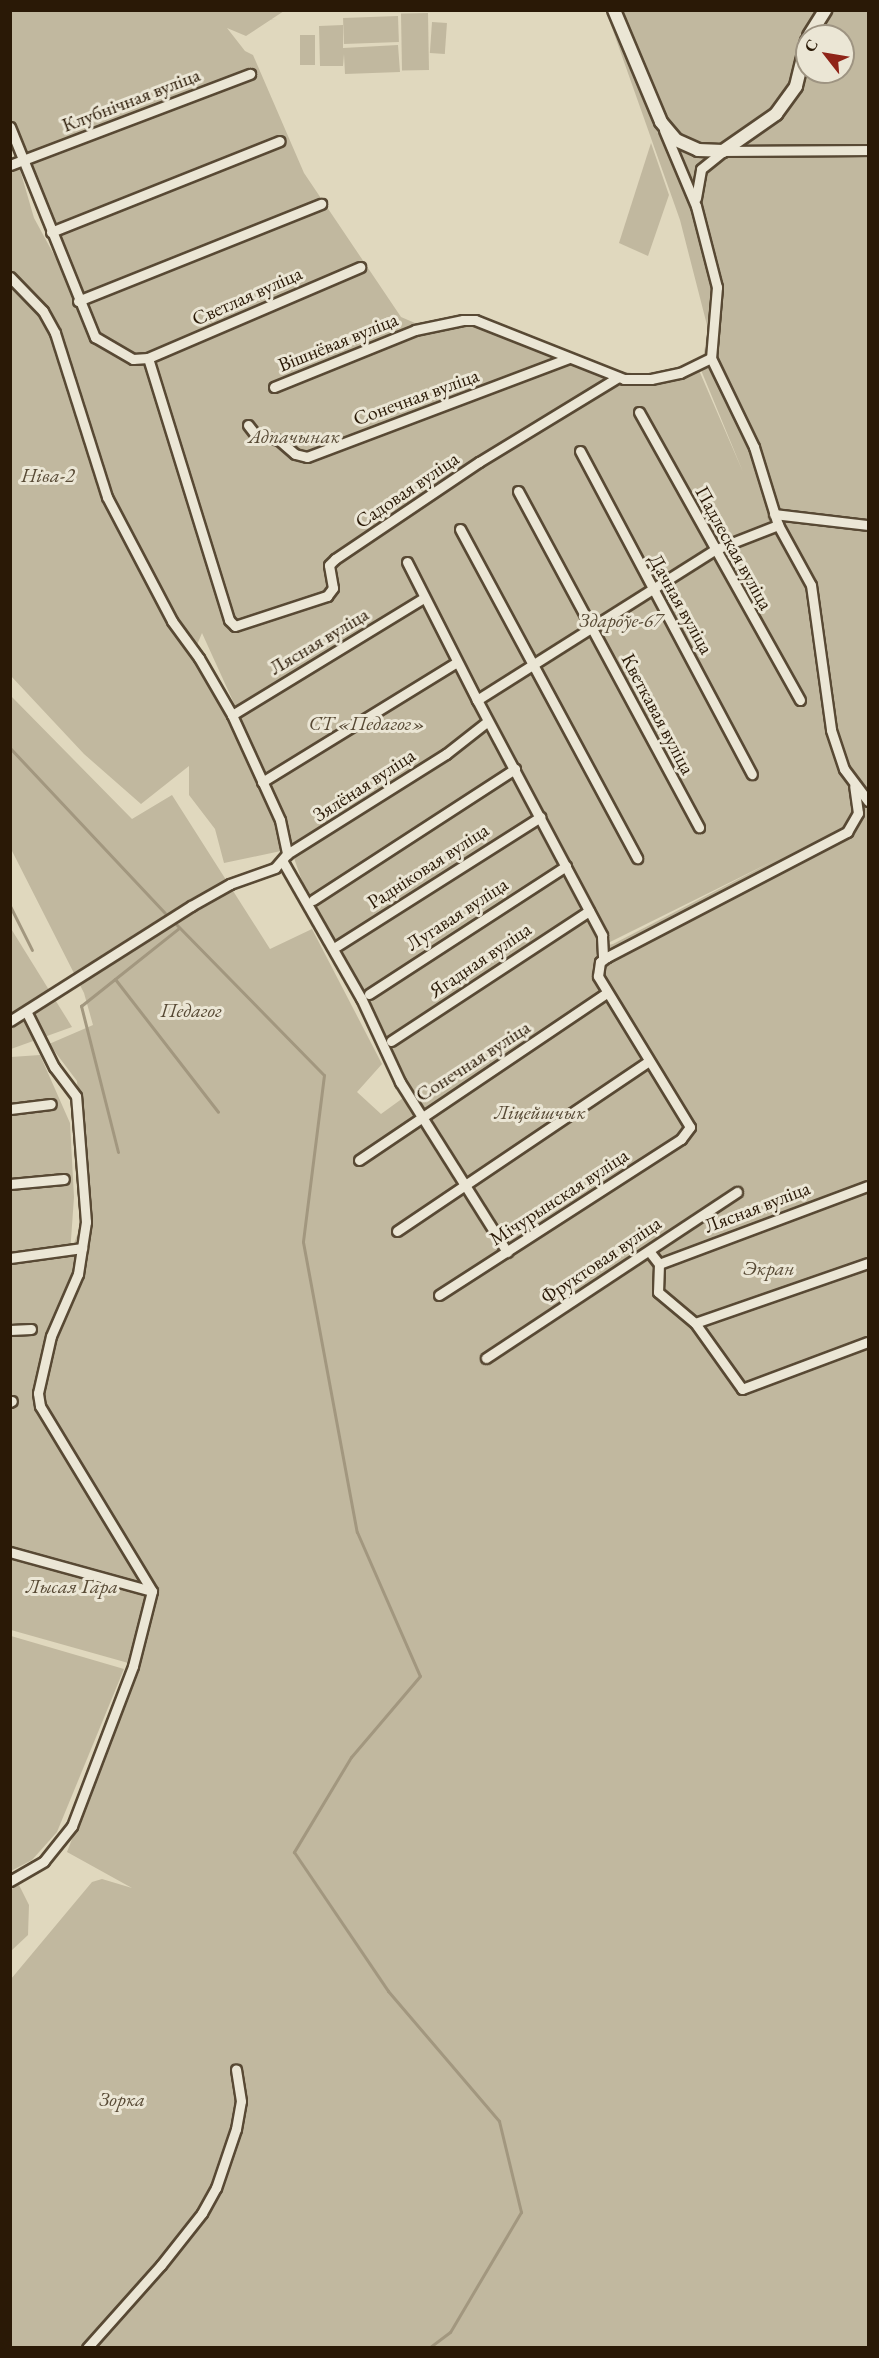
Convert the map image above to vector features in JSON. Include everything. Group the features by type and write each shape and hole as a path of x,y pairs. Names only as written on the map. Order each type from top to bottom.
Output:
{"street":[{"path":"397,1231 648,1062 607,993 598,969 608,957 847,832 858,813 854,786 831,730 811,585 778,525 754,447 711,358 717,287 696,206 614,10"},
{"path":"816,24 825,10"},
{"name":"Клубнічная вуліца","path":"10,165 250,74"},
{"path":"696,206 697,177 708,161 776,114 792,95 795,84"},
{"path":"661,122 686,146 723,151 868,150"},
{"path":"10,127 25,160 78,301 95,337 133,359 148,358"},
{"path":"51,232 280,141"},
{"path":"78,301 321,204"},
{"name":"Светлая вуліца","path":"148,358 360,267"},
{"path":"10,277 43,311 55,333 107,496 171,621 199,658 232,715 280,820 285,858 361,998 400,1082 424,1114 507,1252"},
{"name":"Вішнёвая вуліца","path":"274,387 415,330 475,320 618,377 651,379 680,373 711,358"},
{"name":"Садовая вуліца","path":"148,358 229,620 235,626 327,596 333,588 329,565 335,559 480,462 618,377"},
{"name":"Сонечная вуліца","path":"248,425 255,434 279,440 295,454 307,457 569,358"},
{"name":"Падлеская вуліца","path":"639,412 714,550 800,700"},
{"name":"Дачная вуліца","path":"580,451 752,774"},
{"name":"Кветкавая вуліца","path":"518,491 699,827"},
{"path":"774,514 868,525"},
{"path":"477,700 714,550 778,525"},
{"path":"460,528 637,858"},
{"path":"407,562 457,662 589,911 604,942 603,956 608,957"},
{"name":"Лясная вуліца","path":"232,715 424,598"},
{"path":"262,782 457,662"},
{"name":"Зялёная вуліца","path":"10,1021 27,1013 191,906 285,858 446,754 488,721"},
{"path":"313,900 515,769"},
{"path":"854,786 868,801"},
{"name":"Радніковая вуліца","path":"337,946 540,817"},
{"name":"Лугавая вуліца","path":"369,994 566,866"},
{"name":"Ягадная вуліца","path":"391,1041 589,911"},
{"name":"Сонечная вуліца","path":"359,1160 424,1114 607,993"},
{"path":"10,1881 44,1861 72,1827 133,1666 152,1591 40,1406 38,1393 51,1336 78,1274 86,1222 76,1096 54,1067 27,1013"},
{"name":"Мічурынская вуліца","path":"439,1295 681,1139 688,1131 688,1122 648,1062"},
{"path":"10,1109 51,1104"},
{"path":"10,1184 64,1179"},
{"name":"Лясная вуліца","path":"659,1264 868,1186"},
{"name":"Фруктовая вуліца","path":"486,1358 737,1192"},
{"path":"10,1258 82,1248"},
{"path":"649,1251 659,1264 658,1292 695,1323 736,1385 742,1389 868,1342"},
{"path":"695,1323 868,1263"},
{"path":"10,1330 31,1329"},
{"path":"10,1552 152,1591"},
{"path":"87,2348 161,2265 202,2213 216,2188 236,2129 241,2101 236,2069"}],"green space":[{"path":"11,11 284,11 246,36 227,28 245,51 253,55 304,173 401,317 415,323 479,319 612,370 645,375 677,370 695,361 743,472 701,370 708,329 680,220 606,11 868,11 868,2347 11,2347 11,1979 92,1882 102,1879 132,1888 67,1852 139,1666 11,1630 11,1057 40,1055 70,1123 74,1197 70,1254 87,1209 77,1081 49,1044 93,1025 84,993 11,849 11,696 132,819 172,795 270,949 312,929 382,1064 357,1092 381,1114 403,1098 308,898 268,784 281,851 224,863 215,829 189,795 189,766 141,804 84,754 11,676 11,166 18,163 34,218 59,264 11,137","holes":["202,633 268,778 283,821 266,778 194,652","781,857 613,944 604,946 604,945"]},
{"path":"401,13 428,13 429,70 402,70"},
{"path":"398,16 399,42 344,44 343,18"},
{"path":"432,22 447,23 445,54 430,53"},
{"path":"343,25 343,48 398,45 400,72 345,74 344,54 343,66 320,66 319,26"},
{"path":"300,35 315,35 315,65 300,65"},
{"path":"651,143 669,195 648,256 619,243"},
{"path":"10,927 72,1027 11,1049 10,1049"},
{"path":"11,1636 124,1669 57,1832 32,1860 11,1871"},
{"path":"19,1885 29,1905 28,1935 11,1951 11,1889"}],"waterway":[{"path":"10,748 165,913"},
{"path":"10,906 32,950"},
{"path":"176,924 324,1075 303,1242 357,1532 420,1676 351,1757 294,1852 388,1991 499,2121 521,2212 450,2332 429,2348"},
{"path":"118,1152 81,1006 179,928"},
{"path":"115,979 218,1112"}],"park label":[{"name":"Адпачынак","path":"294,436"},
{"name":"Ніва-2","path":"48,475"},
{"name":"Здароўе-67","path":"621,620"},
{"name":"СТ «Педагог»","path":"367,723"},
{"name":"Педагог","path":"191,1010"},
{"name":"Ліцейшчык","path":"540,1112"},
{"name":"Экран","path":"769,1268"},
{"name":"Лысая Гара","path":"72,1586"},
{"name":"Зорка","path":"122,2099"}]}
